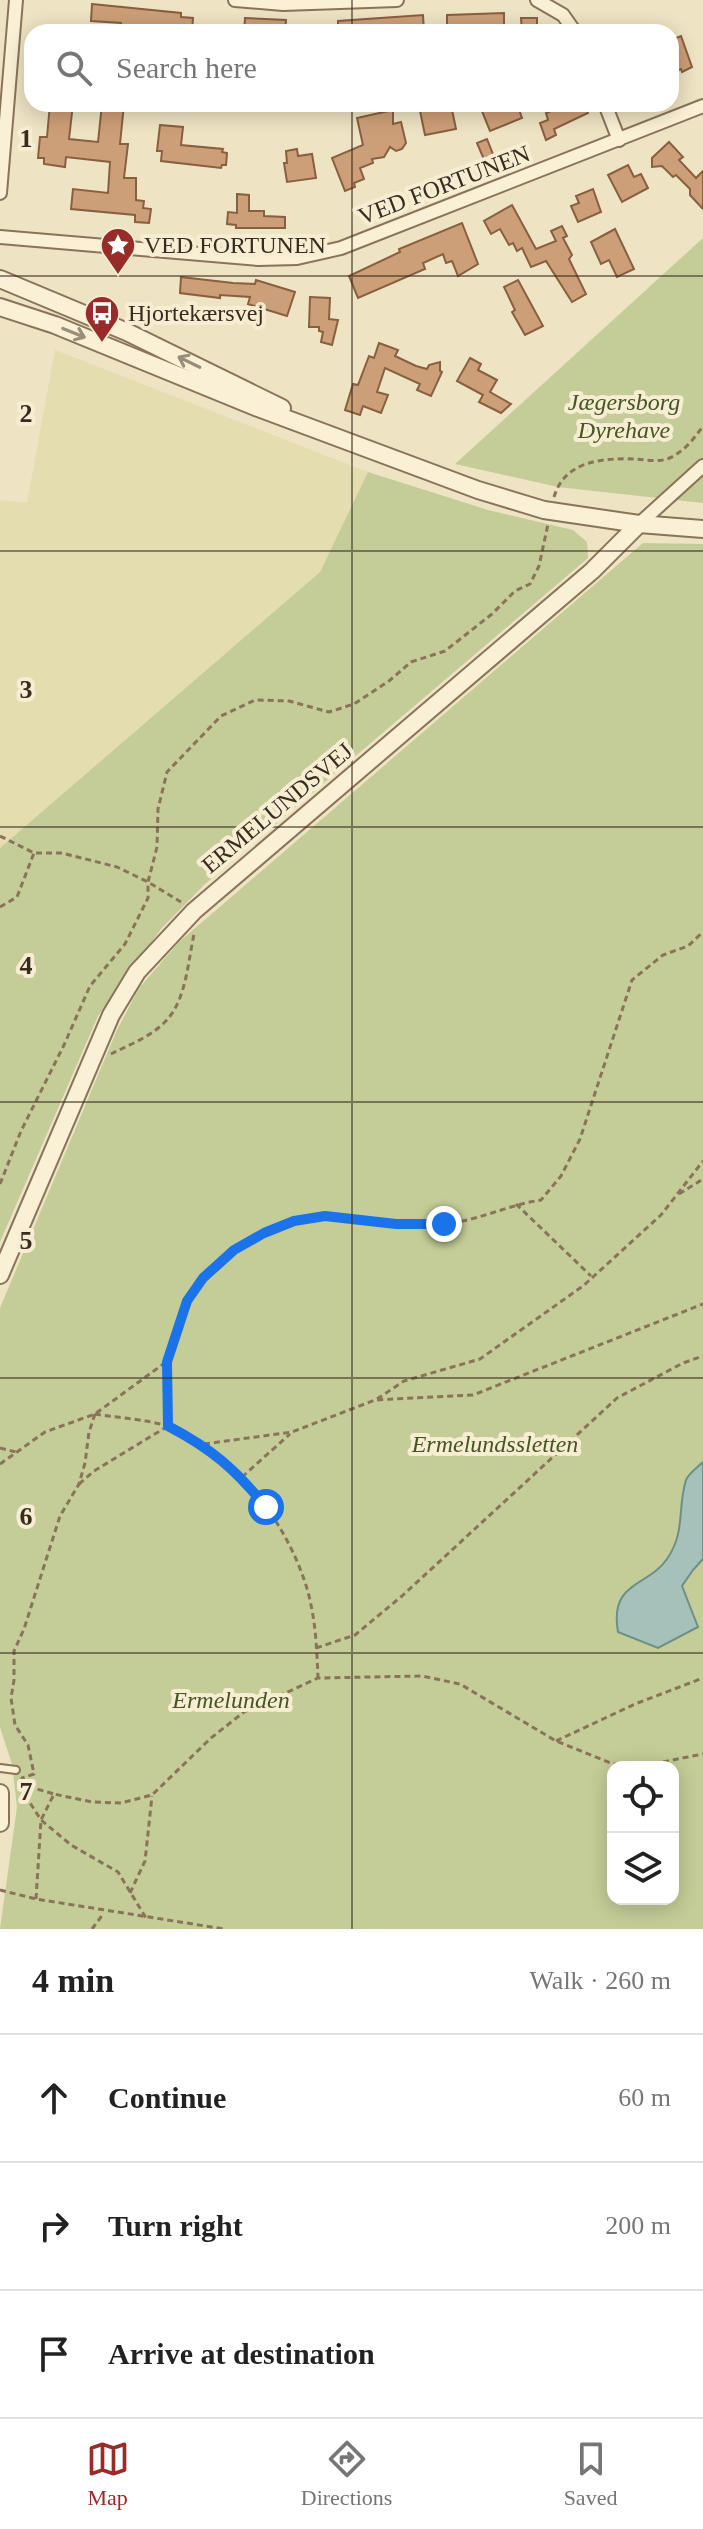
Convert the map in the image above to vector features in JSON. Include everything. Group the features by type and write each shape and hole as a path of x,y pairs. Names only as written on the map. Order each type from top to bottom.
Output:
{"street":[{"path":"0,193 3,120 16,0"},
{"path":"235,0 283,4 397,0"},
{"path":"537,0 563,15 569,24"},
{"name":"VED FORTUNEN","path":"0,237 258,259 297,258 341,248 703,106"},
{"path":"608,112 619,140"},
{"path":"0,279 127,332 333,434"},
{"path":"0,307 55,325 258,408 478,490 550,511 639,524 703,529"},
{"name":"ERMELUNDSVEJ","path":"0,1275 111,1015 137,972 194,911 592,571 703,466"},
{"path":"0,1793 0,1823"}],"lane":[{"path":"0,1768 16,1770"}],"path":[{"path":"0,1184 21,1131 58,1060 90,986 125,944 148,898 148,882 157,847 158,809 167,772 221,716 255,700 289,701 329,712 354,704 411,662 445,651 492,614 515,591 530,584 539,566 559,481 581,465 609,459 663,461 680,453 703,426"},
{"path":"0,836 34,853 62,853 117,867 194,911 197,924 179,999 166,1021 143,1038 90,1064"},
{"path":"0,907 17,897 34,853"},
{"path":"168,1426 167,1362 187,1301 203,1278 234,1250 294,1221 325,1216 396,1224 444,1224 541,1200 561,1176 580,1139 632,980 663,955 688,946 703,932"},
{"path":"204,1444 292,1432 375,1400 404,1381 480,1359 592,1277 661,1215 703,1161"},
{"path":"674,1198 703,1179"},
{"path":"516,1204 592,1277"},
{"path":"375,1400 473,1395 703,1304"},
{"path":"316,1648 355,1635 402,1596 617,1398 683,1363 703,1356"},
{"path":"0,1464 45,1432 95,1414 167,1362"},
{"path":"95,1414 168,1426 204,1444 242,1477 266,1507 300,1567 311,1604 318,1678"},
{"path":"22,1778 34,1774 28,1745 15,1725 11,1698 14,1651 60,1516 79,1484 95,1414"},
{"path":"79,1484 94,1471 168,1426"},
{"path":"242,1477 292,1432"},
{"path":"0,1448 16,1452"},
{"path":"16,1770 30,1787 92,1802 121,1803 152,1795 211,1738 244,1712 318,1678 422,1676 460,1684 556,1741 591,1757 628,1765 642,1766 703,1754"},
{"path":"556,1741 621,1709 703,1678"},
{"path":"22,1778 25,1795 41,1820 71,1845 118,1872 146,1918"},
{"path":"36,1899 41,1820 54,1794"},
{"path":"130,1893 145,1861 152,1795"},
{"path":"0,1890 36,1899 224,1929"},
{"path":"92,1929 105,1911"}],"shaded area":[{"path":"55,350 368,472 320,572 0,848 0,500 27,503"}],"green space":[{"name":"Jægersborg Dyrehave","path":"703,238 703,503 558,487 455,464"},
{"path":"368,472 488,510 573,530 587,542 588,558 204,885 161,929 98,1016 0,1242 0,848 320,572"},
{"name":"Ermelunden","path":"643,543 703,544 703,1929 0,1929 17,1807 12,1764 0,1727 0,1308 117,1030 139,988 179,942"}],"water":[{"path":"703,1462 703,1559 682,1586 698,1627 658,1648 618,1632 619,1603 632,1587 659,1568 673,1549 686,1480"}],"building":[{"path":"92,4 181,13 181,17 193,18 193,24 91,21"},
{"path":"504,13 504,24 447,24 447,15"},
{"path":"423,15 424,24 338,24 338,21"},
{"path":"245,18 286,20 286,24 245,24"},
{"path":"521,18 537,18 537,24 521,24"},
{"path":"679,37 692,67 682,72 679,70"},
{"path":"49,112 72,112 69,139 98,142 101,112 123,112 120,144 128,144 124,178 136,178 136,200 144,201 143,208 151,209 149,223 135,222 135,215 71,209 73,189 108,193 110,162 66,157 65,167 44,164 44,158 38,158 40,137 47,137"},
{"path":"393,112 393,124 401,122 406,143 396,151 390,147 384,157 372,159 373,163 360,168 364,179 345,191 332,158 363,145 357,118"},
{"path":"420,112 452,112 456,129 425,135"},
{"path":"482,112 520,112 522,118 490,131"},
{"path":"546,113 588,113 554,129 556,135 546,140 540,123 548,120"},
{"path":"160,125 183,127 181,145 223,149 222,152 227,153 226,165 221,168 161,161 162,151 157,151"},
{"path":"487,139 500,172 491,176 477,143"},
{"path":"669,142 683,157 679,160 696,178 703,171 703,209 676,175 673,177 662,166 652,167 652,158"},
{"path":"297,149 298,156 312,154 316,178 287,182 286,151"},
{"path":"628,165 634,177 641,174 648,188 622,202 608,175"},
{"path":"593,189 601,212 578,222 571,206 579,203 576,196"},
{"path":"237,194 249,195 249,211 264,211 264,216 285,217 285,228 236,228 236,225 227,224 228,212 237,213"},
{"path":"512,205 536,249 556,241 551,231 562,226 567,236 563,238 572,255 569,259 586,294 572,302 546,261 531,267 522,248 517,251 513,243 509,245 500,229 491,234 484,221"},
{"path":"462,223 478,264 458,276 452,261 446,263 443,254 423,263 425,269 358,298 349,276 400,252 399,249"},
{"path":"615,229 634,269 617,277 609,260 601,264 591,242"},
{"path":"181,277 255,284 256,280 295,292 287,316 248,304 250,297 220,295 220,298 180,293"},
{"path":"518,280 543,326 525,335 512,312 515,310 504,287"},
{"path":"310,297 330,298 329,319 338,320 332,345 321,342 323,332 319,331 319,327 309,327"},
{"path":"379,343 398,350 395,356 416,366 427,369 429,365 440,362 442,372 431,396 417,390 420,384 385,368 377,392 388,395 381,413 363,406 360,415 345,410 353,384 358,385 369,356 374,358"},
{"path":"470,358 481,364 478,370 497,380 490,392 511,404 501,413 479,402 483,395 457,381"}],"place":[{"name":"VED FORTUNEN","path":"118,276"},
{"name":"Hjortekærsvej","path":"102,344"}],"route":[{"path":"266,1507 242,1477 204,1444 168,1426 167,1362 187,1301 203,1278 234,1250 294,1221 325,1216 372,1223 444,1224"}],"park label":[{"name":"Ermelundssletten","path":"495,1444"}]}
